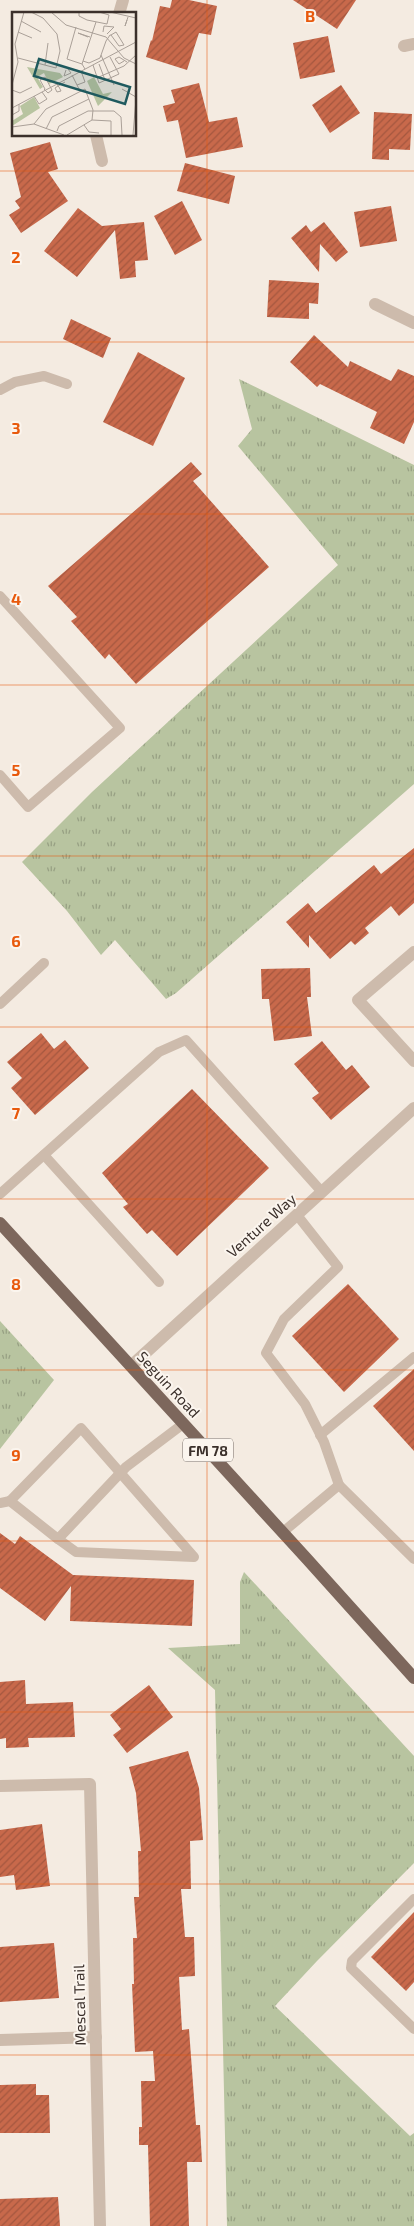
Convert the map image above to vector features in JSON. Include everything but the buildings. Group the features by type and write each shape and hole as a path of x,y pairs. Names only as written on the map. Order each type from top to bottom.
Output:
{"main road":[{"name":"Seguin Road","path":"0,1223 413,1674"}],"street":[{"path":"96,136 102,161"},
{"path":"375,304 414,323"},
{"path":"414,952 358,1000 414,1061"},
{"name":"Venture Way","path":"131,1366 414,1108"},
{"name":"Mescal Trail","path":"0,1786 90,1784 100,2226"},
{"path":"0,2040 96,2038"}],"lane":[{"path":"0,390 14,382 44,376 67,384"},
{"path":"0,775 28,807 120,728 2,602"},
{"path":"0,1004 44,963"},
{"path":"0,1194 159,1052 186,1040 322,1192"},
{"path":"44,1155 159,1282"},
{"path":"297,1215 338,1267 284,1319 266,1353 305,1404 320,1435 339,1485 414,1559"},
{"path":"320,1435 414,1357"},
{"path":"58,1539 121,1472 183,1424"},
{"path":"81,1428 194,1558 76,1552 5,1502 81,1428"},
{"path":"282,1532 339,1485"},
{"path":"414,1899 352,1961 351,1968 414,2029"}],"green space":[{"path":"239,379 414,465 414,784 176,993 166,999 115,940 101,955 67,911 22,862 92,792 338,565 238,446 252,429"},
{"path":"0,1321 54,1380 0,1449"},
{"path":"244,1572 414,1756 414,1863 275,2006 410,2136 414,2133 414,2226 227,2226 215,1690 168,1648 240,1644 240,1582"}]}
